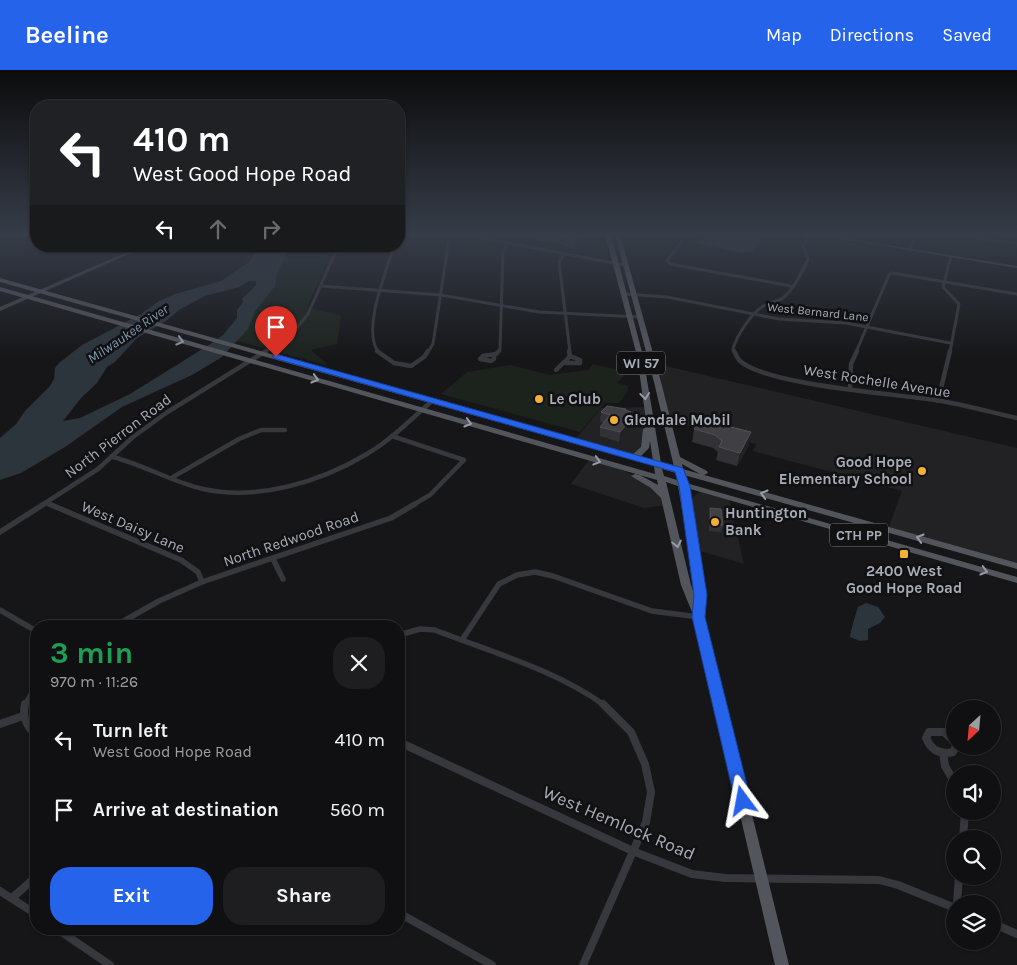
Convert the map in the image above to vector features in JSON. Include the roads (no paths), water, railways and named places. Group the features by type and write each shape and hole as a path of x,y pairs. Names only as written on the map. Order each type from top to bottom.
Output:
{"main road":[{"name":"WI 57","path":"620,276 640,356 657,464 686,586 699,617 782,965"},
{"name":"WI 57","path":"628,276 684,486 701,595 699,617"},
{"path":"0,280 265,353"},
{"path":"0,285 30,292 42,292"},
{"path":"0,289 251,361"},
{"path":"28,297 41,296 102,308"},
{"name":"CTH PP","path":"265,353 1017,566"},
{"name":"CTH PP","path":"251,361 661,480 1017,580"},
{"path":"634,458 645,448 648,416"},
{"path":"676,458 734,486"},
{"path":"616,467 654,486 665,497"},
{"path":"687,509 694,496 702,491"}],"street":[{"path":"0,310 79,276"},
{"name":"North Pierron Road","path":"0,532 47,503 113,457 133,437 166,413 284,342 298,328 308,314 325,276"},
{"path":"386,276 371,327 372,346 385,358 409,366 420,361 431,349 435,340 444,276"},
{"path":"494,355 498,352 500,344 502,276"},
{"path":"561,276 570,356"},
{"path":"735,276 791,286"},
{"path":"754,314 763,306 784,296 798,276"},
{"path":"850,389 850,370 888,276"},
{"path":"910,276 1017,294"},
{"path":"938,400 959,304 943,287 945,276"},
{"path":"321,286 382,289 441,295 501,307 565,315 640,317"},
{"name":"West Bernard Lane","path":"625,294 667,297 790,321 830,322 867,327 950,343"},
{"name":"West Rochelle Avenue","path":"754,314 734,344 733,352 737,360 747,367 765,374 850,389 938,400 1017,418"},
{"path":"556,370 570,356"},
{"path":"564,362 572,365 580,363 580,360 570,356"},
{"path":"113,457 201,489 227,494 256,493 288,486 341,468 367,454 392,436 432,400"},
{"path":"173,478 239,439 261,430 285,430"},
{"name":"North Redwood Road","path":"126,620 159,601 202,582 391,518 430,495 464,460 392,436"},
{"name":"West Daisy Lane","path":"47,503 181,560 198,572 202,582"},
{"path":"272,559 283,579"},
{"path":"462,640 499,584 517,575 535,572 553,576 652,611 699,617"},
{"path":"0,610 30,628"},
{"path":"405,633 420,629 435,630 585,691 610,709 631,732 645,764 651,792 646,822 635,852 583,965"},
{"path":"30,693 25,699 23,716 30,728"},
{"path":"0,724 23,716"},
{"path":"946,735 942,732 929,732 926,738 929,745 942,753 946,753"},
{"name":"West Hemlock Road","path":"405,745 635,852 692,874 725,878 879,880 898,885 946,904"},
{"path":"942,753 946,766"},
{"path":"12,898 30,882"},
{"path":"0,891 30,910"},
{"path":"405,916 492,965"},
{"path":"1001,928 1017,934"},
{"path":"66,935 110,965"}],"water":[{"name":"Milwaukee River","path":"229,276 277,276 275,286 255,311 248,329 222,357 192,375 122,407 65,447 21,473 0,480 0,438 16,424 25,411 50,386 54,379 55,368 59,363 82,345 141,314 159,301 175,294 221,281","holes":["249,281 256,281 256,285 242,299 243,302 237,310 237,318 223,335 212,343 130,394 80,418 63,421 81,398 97,383 107,367 115,362 137,338 166,321 179,310 205,296 239,287"]},
{"path":"866,603 878,607 885,617 880,623 868,629 868,640 860,641 850,637 850,635 858,607"}],"place":[{"name":"Le Club","path":"539,399"},
{"name":"Glendale Mobil","path":"614,420"},
{"name":"Good Hope Elementary School","path":"922,471"},
{"name":"Huntington Bank","path":"715,522"},
{"name":"2400 West Good Hope Road","path":"904,554"}]}
